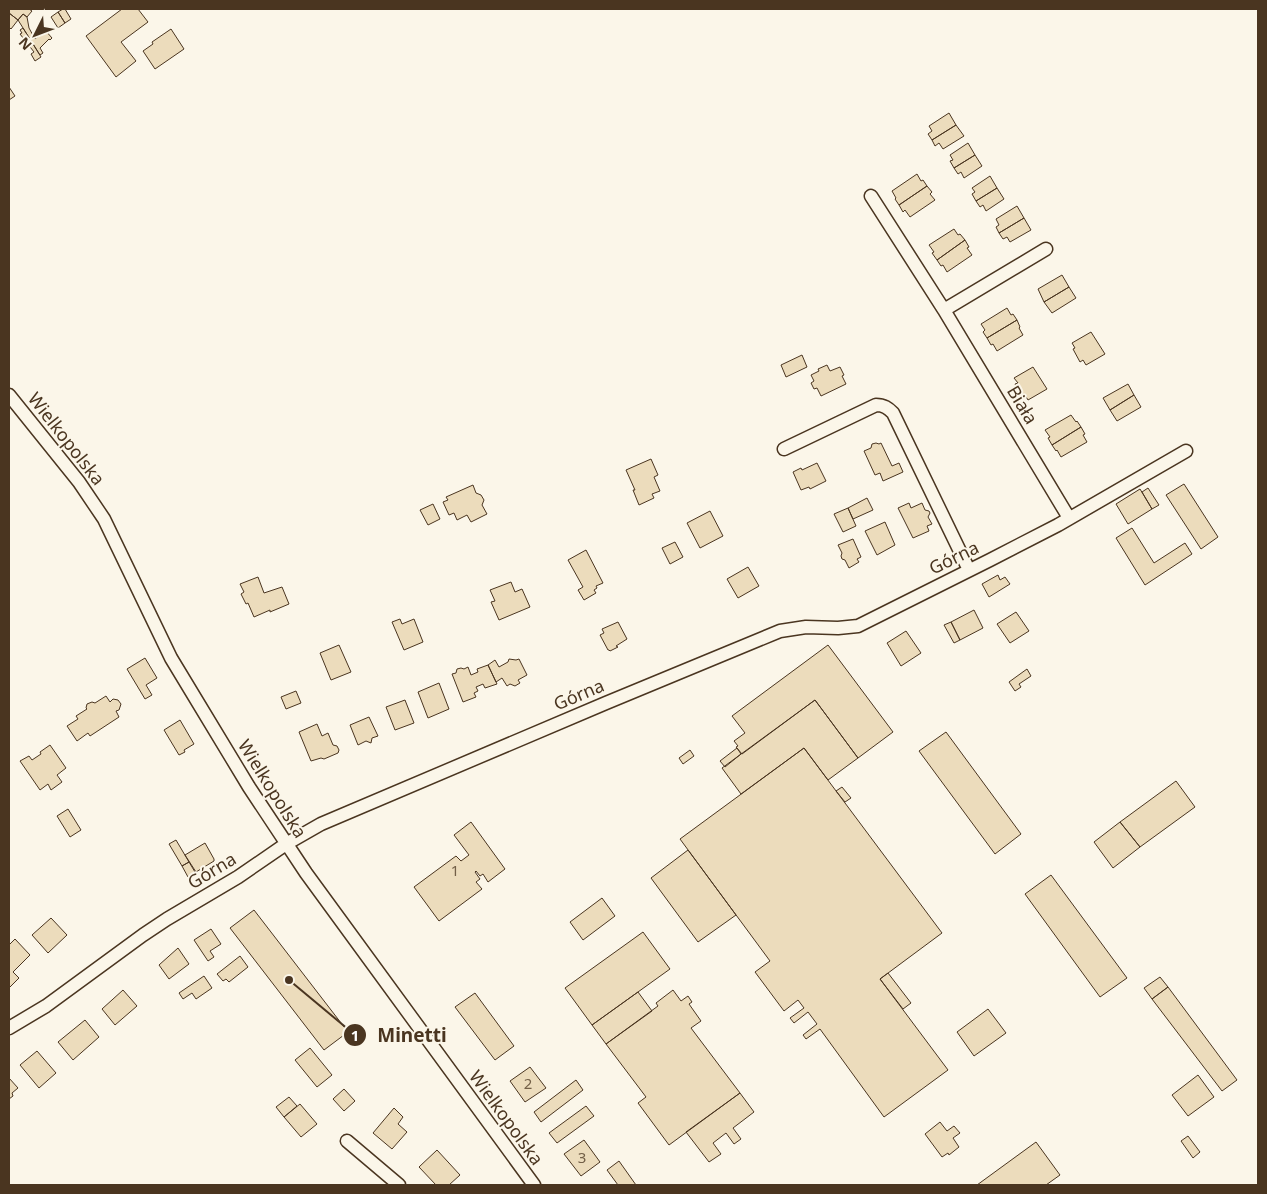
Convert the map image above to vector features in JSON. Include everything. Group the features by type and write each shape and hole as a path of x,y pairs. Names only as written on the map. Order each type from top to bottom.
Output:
{"street":[{"name":"Biała","path":"871,196 944,310 1069,518"},
{"path":"944,310 1046,249"},
{"name":"Wielkopolska","path":"9,395 79,482 104,519 171,658 286,844 311,881 534,1185"},
{"path":"784,449 876,405 888,408 894,413 969,570"},
{"name":"Górna","path":"9,1028 46,1006 159,924 238,878 286,844 321,824 597,706 780,631 806,627 838,628 858,626 1069,518 1186,451"},
{"path":"347,1141 399,1185"}],"building":[{"path":"9,9 29,9 32,11 27,17 23,14 18,20 9,13"},
{"path":"65,9 71,19 65,23 58,12"},
{"path":"122,9 138,9 148,22 121,42 136,61 116,77 86,36"},
{"path":"58,12 65,23 58,28 51,17"},
{"path":"9,13 18,20 11,29 9,27"},
{"path":"23,14 27,17 29,28 35,39 45,30 52,38 40,48 43,53 40,55 18,20"},
{"path":"23,28 41,57 35,61 31,54 34,52 20,34 22,33 20,30"},
{"path":"171,29 184,49 155,69 143,51 153,44 152,42"},
{"path":"9,87 15,96 9,100"},
{"path":"949,113 956,125 932,140 928,134 932,131 929,126"},
{"path":"956,125 964,136 943,149 939,143 935,146 932,140"},
{"path":"968,143 975,155 954,168 950,161 953,160 950,155"},
{"path":"975,155 982,166 964,178 961,172 958,174 954,168"},
{"path":"917,174 927,186 899,205 892,191"},
{"path":"990,176 997,188 976,201 972,194 975,192 972,188"},
{"path":"927,186 935,200 910,217 905,210 903,212 899,205"},
{"path":"997,188 1004,199 986,211 983,205 980,207 976,201"},
{"path":"1017,206 1024,218 999,233 996,227 999,225 996,219"},
{"path":"1024,218 1031,230 1010,242 1007,237 1003,239 999,233"},
{"path":"954,229 965,240 937,260 929,245"},
{"path":"965,240 969,247 967,248 972,255 947,272 937,260"},
{"path":"1062,275 1069,287 1044,302 1038,289"},
{"path":"1069,287 1076,298 1052,313 1044,302"},
{"path":"1007,308 1017,320 987,338 981,324"},
{"path":"1017,320 1023,335 997,351 987,338"},
{"path":"1091,332 1105,354 1086,365 1083,360 1080,362 1072,343"},
{"path":"802,355 807,367 786,377 781,365"},
{"path":"827,365 830,371 840,367 846,384 821,396 817,388 814,389 811,383 814,381 811,375"},
{"path":"1033,367 1047,389 1028,400 1025,395 1022,397 1015,384 1018,383 1014,378"},
{"path":"1128,384 1134,395 1110,410 1103,398"},
{"path":"1134,395 1141,407 1117,421 1110,410"},
{"path":"1071,415 1081,427 1052,445 1048,438 1050,437 1045,430"},
{"path":"1081,427 1087,442 1061,457 1052,445"},
{"path":"876,443 881,443 892,466 899,463 903,472 883,481 880,473 875,475 864,451"},
{"path":"651,459 658,475 654,477 660,491 652,494 654,498 639,505 626,470"},
{"path":"817,463 826,481 810,489 809,487 801,490 793,472"},
{"path":"1184,484 1218,537 1201,549 1166,495"},
{"path":"473,485 476,493 481,495 484,500 482,505 487,514 471,522 467,515 457,520 454,513 449,515 443,502 448,500 446,497"},
{"path":"1148,488 1159,505 1152,509 1142,492"},
{"path":"1140,489 1152,509 1128,524 1116,504"},
{"path":"867,498 873,510 853,519 848,508"},
{"path":"909,503 911,508 922,503 925,510 930,513 928,517 932,524 927,526 929,531 913,538 898,508"},
{"path":"433,504 440,519 428,525 420,510"},
{"path":"848,508 856,526 843,532 834,514"},
{"path":"710,511 723,536 700,548 687,523"},
{"path":"885,522 895,545 877,555 865,531"},
{"path":"1132,528 1154,563 1185,543 1192,554 1145,585 1116,538"},
{"path":"853,539 861,557 857,559 859,562 849,568 845,560 842,559 842,553 838,545"},
{"path":"675,542 683,557 670,564 662,548"},
{"path":"586,550 603,583 596,586 597,588 594,590 596,593 584,600 578,590 583,587 568,560"},
{"path":"748,567 759,586 738,598 727,579"},
{"path":"998,575 1000,580 1005,577 1010,584 989,597 982,584"},
{"path":"258,577 264,593 282,587 289,604 254,617 248,603 246,604 241,594 244,592 240,584"},
{"path":"511,582 515,592 522,589 530,607 499,620 491,602 495,601 490,590"},
{"path":"974,610 983,628 960,640 951,622"},
{"path":"1016,612 1029,631 1010,643 997,624"},
{"path":"400,619 402,624 414,619 423,642 404,650 392,622"},
{"path":"618,622 627,639 610,651 600,635 604,633 602,629"},
{"path":"951,622 960,640 954,643 944,625"},
{"path":"906,631 921,653 901,666 887,643"},
{"path":"339,645 351,672 331,680 320,653"},
{"path":"828,645 893,732 858,758 815,700 742,754 734,741 745,733 732,716"},
{"path":"145,658 157,678 146,685 152,695 145,699 127,669"},
{"path":"509,659 519,659 527,675 518,680 520,683 515,686 510,684 507,686 502,678 496,682 488,665 495,660 499,667 508,662"},
{"path":"488,665 497,684 485,688 483,684 476,687 478,691 474,693 476,697 463,702 452,674 456,673 457,669 468,667 471,675 478,672 477,669"},
{"path":"1027,669 1031,676 1019,684 1021,687 1015,691 1009,682"},
{"path":"439,683 449,709 428,718 418,692"},
{"path":"296,691 301,703 286,709 281,697"},
{"path":"106,696 110,702 113,699 118,700 121,704 119,710 116,711 119,717 90,736 88,733 77,741 67,726 78,719 76,716 87,709 87,704 95,703"},
{"path":"405,700 414,723 395,730 386,707"},
{"path":"815,700 858,758 828,780 804,748 741,794 722,768"},
{"path":"369,717 378,736 372,738 371,743 366,741 358,745 350,725"},
{"path":"180,720 194,744 179,755 164,730"},
{"path":"317,724 322,736 328,733 333,745 337,746 339,750 338,753 324,759 311,761 299,732"},
{"path":"946,732 1021,834 995,854 919,751"},
{"path":"50,745 66,768 57,775 62,782 51,790 48,784 40,790 20,761 29,756 32,760"},
{"path":"737,748 741,754 725,767 720,761"},
{"path":"804,748 942,933 880,979 948,1070 884,1117 820,1029 806,1039 803,1035 817,1024 808,1012 794,1023 790,1018 804,1008 798,1000 784,1011 755,972 770,961 680,839"},
{"path":"690,750 694,756 683,764 679,758"},
{"path":"1176,781 1195,807 1140,847 1120,822"},
{"path":"842,787 851,798 845,802 836,791"},
{"path":"68,809 81,830 70,837 57,816"},
{"path":"471,822 505,869 488,882 483,874 480,876 476,871 480,879 476,882 482,889 439,921 414,887 456,856 461,861 469,855 454,835"},
{"path":"1120,822 1140,847 1113,868 1094,842"},
{"path":"176,840 189,862 182,866 169,844"},
{"path":"205,843 214,861 196,872 185,855"},
{"path":"688,850 736,915 698,942 651,878"},
{"path":"189,862 195,872 188,877 182,866"},
{"path":"1051,875 1127,978 1100,997 1025,894"},
{"path":"602,898 615,916 583,940 570,922"},
{"path":"254,910 348,1032 324,1050 230,928"},
{"path":"51,918 67,935 48,953 32,935"},
{"path":"211,929 221,944 210,951 214,957 208,961 194,940"},
{"path":"643,932 670,969 592,1025 565,988"},
{"path":"15,939 30,955 13,972 19,978 9,988 9,945"},
{"path":"178,948 189,964 169,979 159,965"},
{"path":"240,956 248,967 229,982 226,979 223,981 217,974"},
{"path":"888,973 911,1003 903,1009 880,979"},
{"path":"204,976 212,988 196,999 192,993 183,999 179,993"},
{"path":"1160,977 1168,987 1152,999 1144,988"},
{"path":"1168,987 1237,1080 1222,1091 1152,999"},
{"path":"123,990 137,1006 115,1025 102,1009"},
{"path":"673,990 681,1001 688,996 692,1002 689,1004 701,1021 691,1028 740,1093 669,1145 638,1103 646,1097 606,1044 658,1006 656,1003"},
{"path":"638,992 652,1011 606,1044 592,1025"},
{"path":"475,993 514,1046 495,1060 455,1007"},
{"path":"988,1009 1006,1033 974,1056 957,1032"},
{"path":"85,1020 99,1037 73,1060 58,1042"},
{"path":"310,1048 332,1075 317,1087 295,1060"},
{"path":"37,1051 56,1073 39,1088 20,1065"},
{"path":"530,1067 546,1088 525,1102 510,1081"},
{"path":"1198,1075 1214,1097 1188,1116 1172,1095"},
{"path":"9,1078 18,1088 9,1099"},
{"path":"576,1080 583,1090 541,1122 534,1112"},
{"path":"344,1089 355,1101 344,1111 333,1099"},
{"path":"740,1093 754,1112 733,1128 741,1139 734,1144 726,1133 713,1143 721,1154 709,1162 686,1132"},
{"path":"289,1097 297,1106 284,1117 276,1107"},
{"path":"300,1104 317,1124 301,1137 284,1117"},
{"path":"586,1106 594,1116 557,1143 549,1133"},
{"path":"394,1108 403,1117 398,1124 407,1132 392,1149 373,1133"},
{"path":"940,1122 947,1131 954,1126 960,1133 953,1138 959,1147 949,1155 948,1153 942,1157 925,1134"},
{"path":"1188,1136 1200,1152 1193,1158 1181,1141"},
{"path":"584,1140 600,1162 581,1176 564,1154"},
{"path":"1036,1142 1060,1175 1046,1185 977,1185"},
{"path":"437,1150 460,1175 449,1185 436,1185 419,1167"},
{"path":"619,1161 636,1185 618,1185 607,1170"}],"place":[{"name":"Minetti","path":"289,980"}]}
